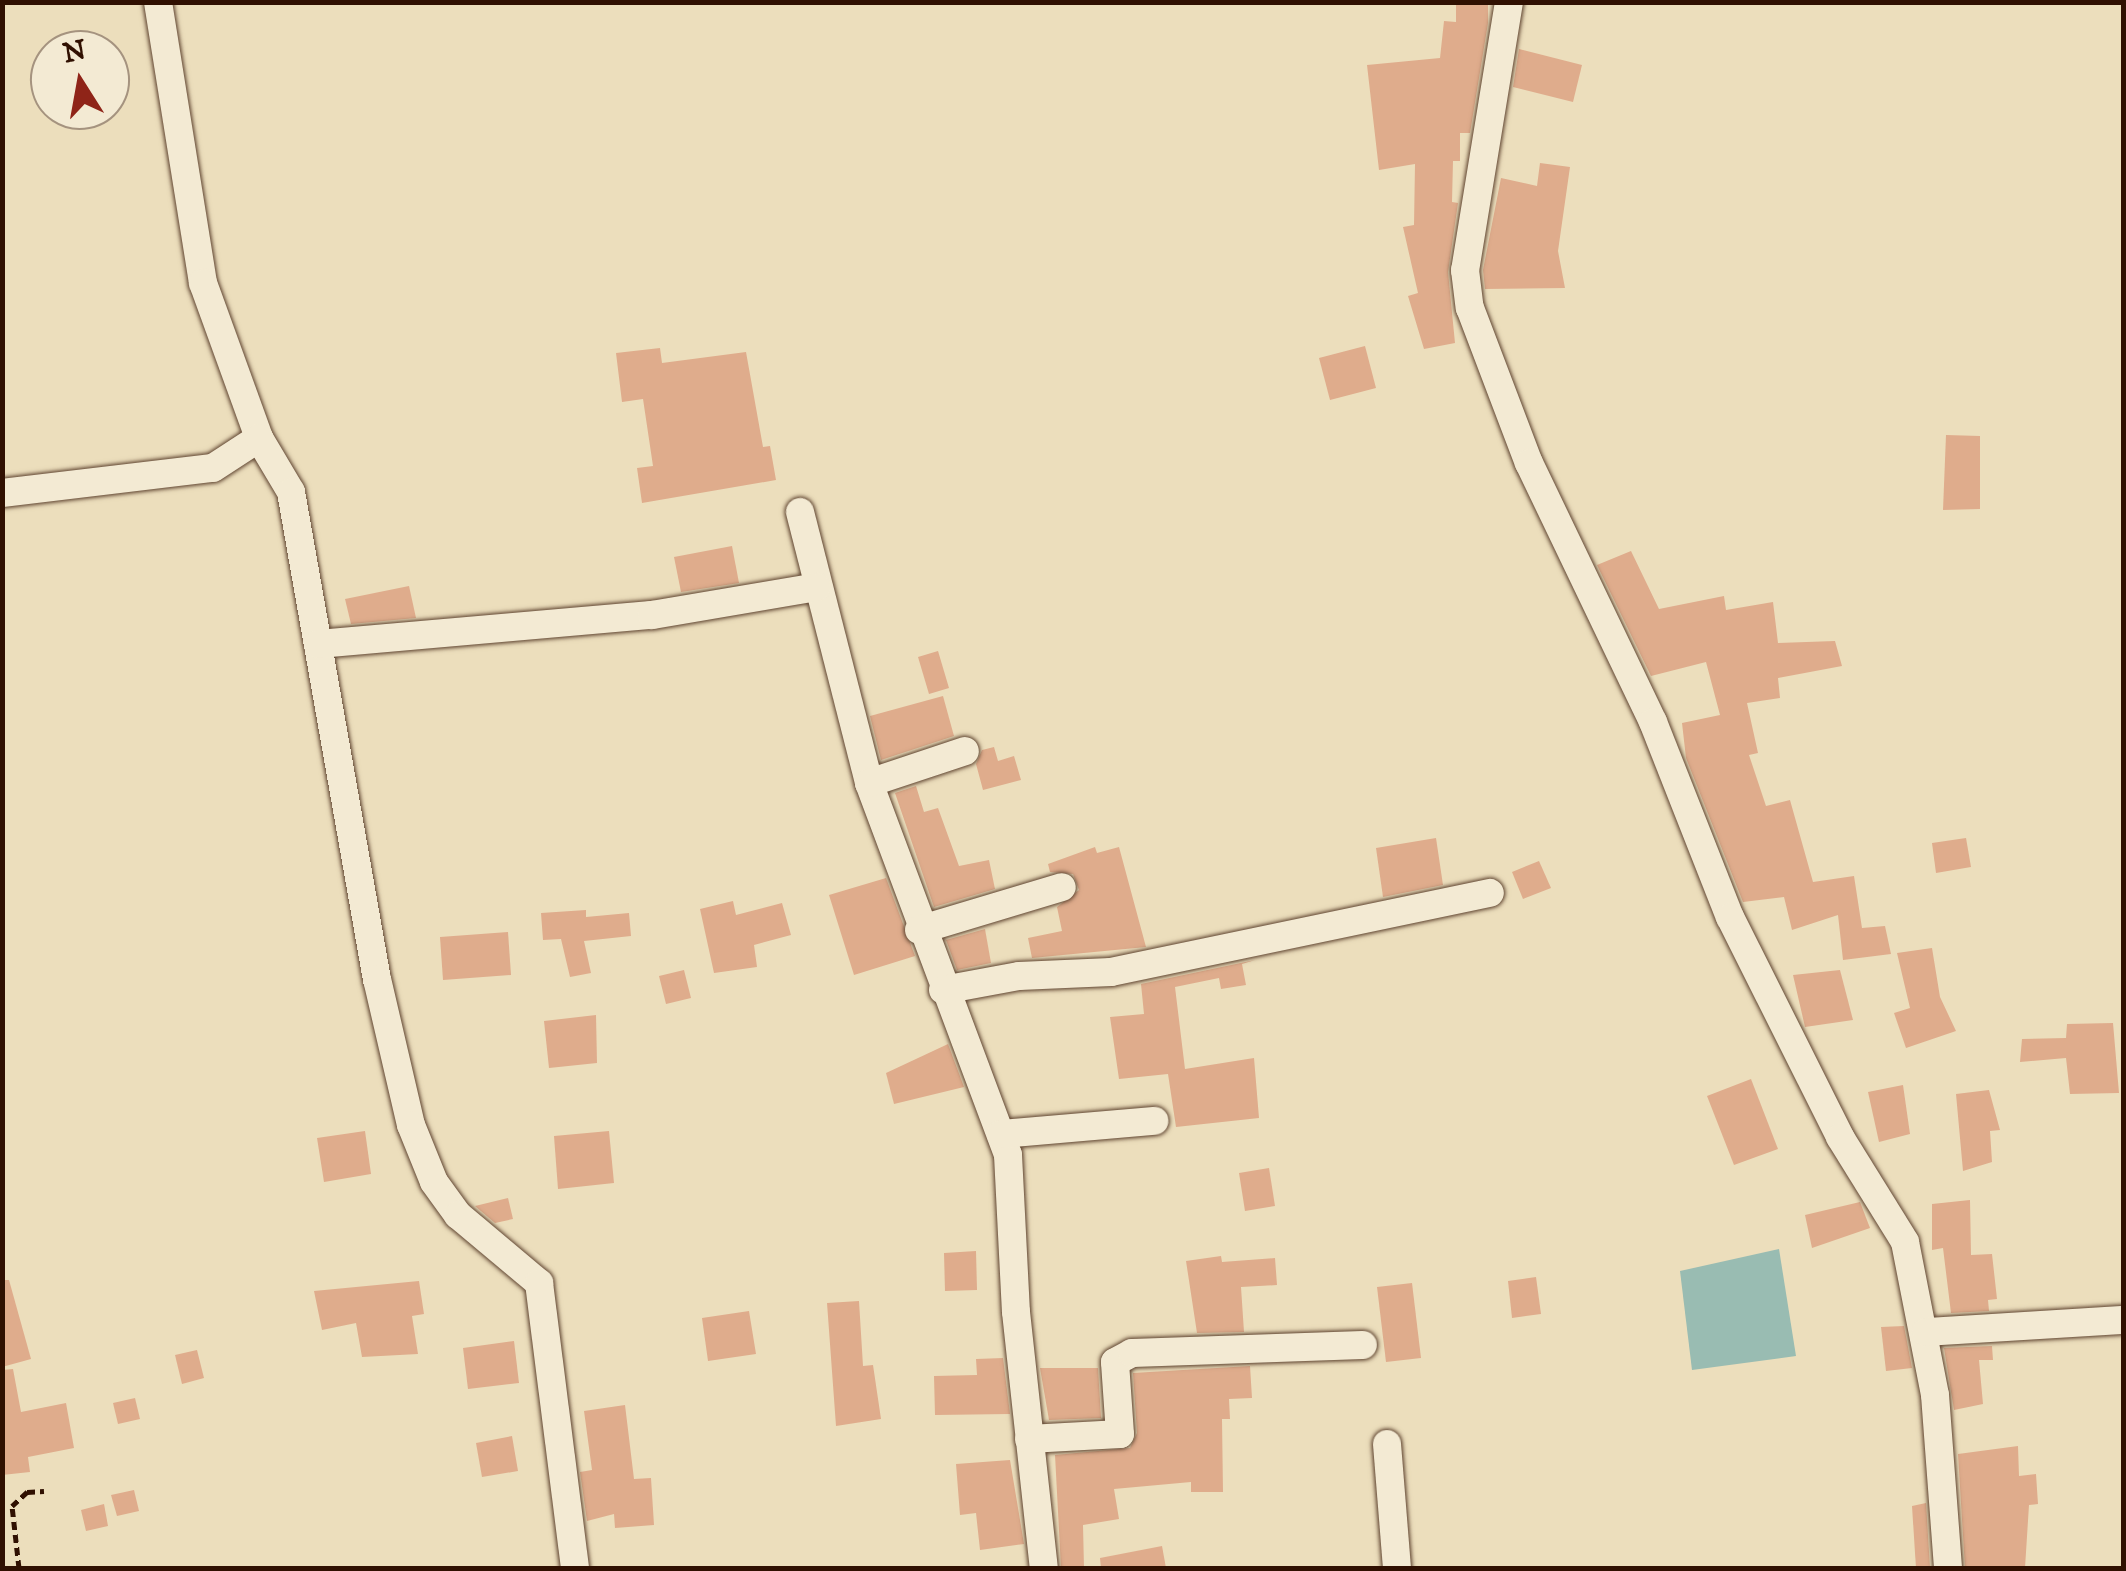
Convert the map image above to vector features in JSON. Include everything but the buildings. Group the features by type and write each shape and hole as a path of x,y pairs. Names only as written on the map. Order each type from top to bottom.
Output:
{"street":[{"path":"158,2 203,283 259,438 292,492 376,979 411,1125 434,1182 458,1215 539,1283 575,1568"},
{"path":"1509,2 1465,270 1480,341 1529,463 1653,722 1730,918 1840,1137 1897,1224 1926,1332 1942,1447 1948,1568"},
{"path":"2,493 213,468 259,438"},
{"path":"800,512 869,783 919,930 1001,1134 1044,1568"},
{"path":"318,644 652,615 817,587"},
{"path":"869,783 965,751"},
{"path":"919,930 1062,888"},
{"path":"943,990 1019,976 1111,972 1490,893"},
{"path":"1001,1134 1154,1121"},
{"path":"1926,1332 2124,1320"},
{"path":"1029,1440 1120,1434 1115,1362 1132,1352 1363,1344"},
{"path":"1387,1444 1397,1568"}],"path":[{"path":"19,1568 12,1506 27,1492 44,1492"}],"water":[{"path":"1779,1249 1796,1356 1692,1370 1680,1271"}]}
